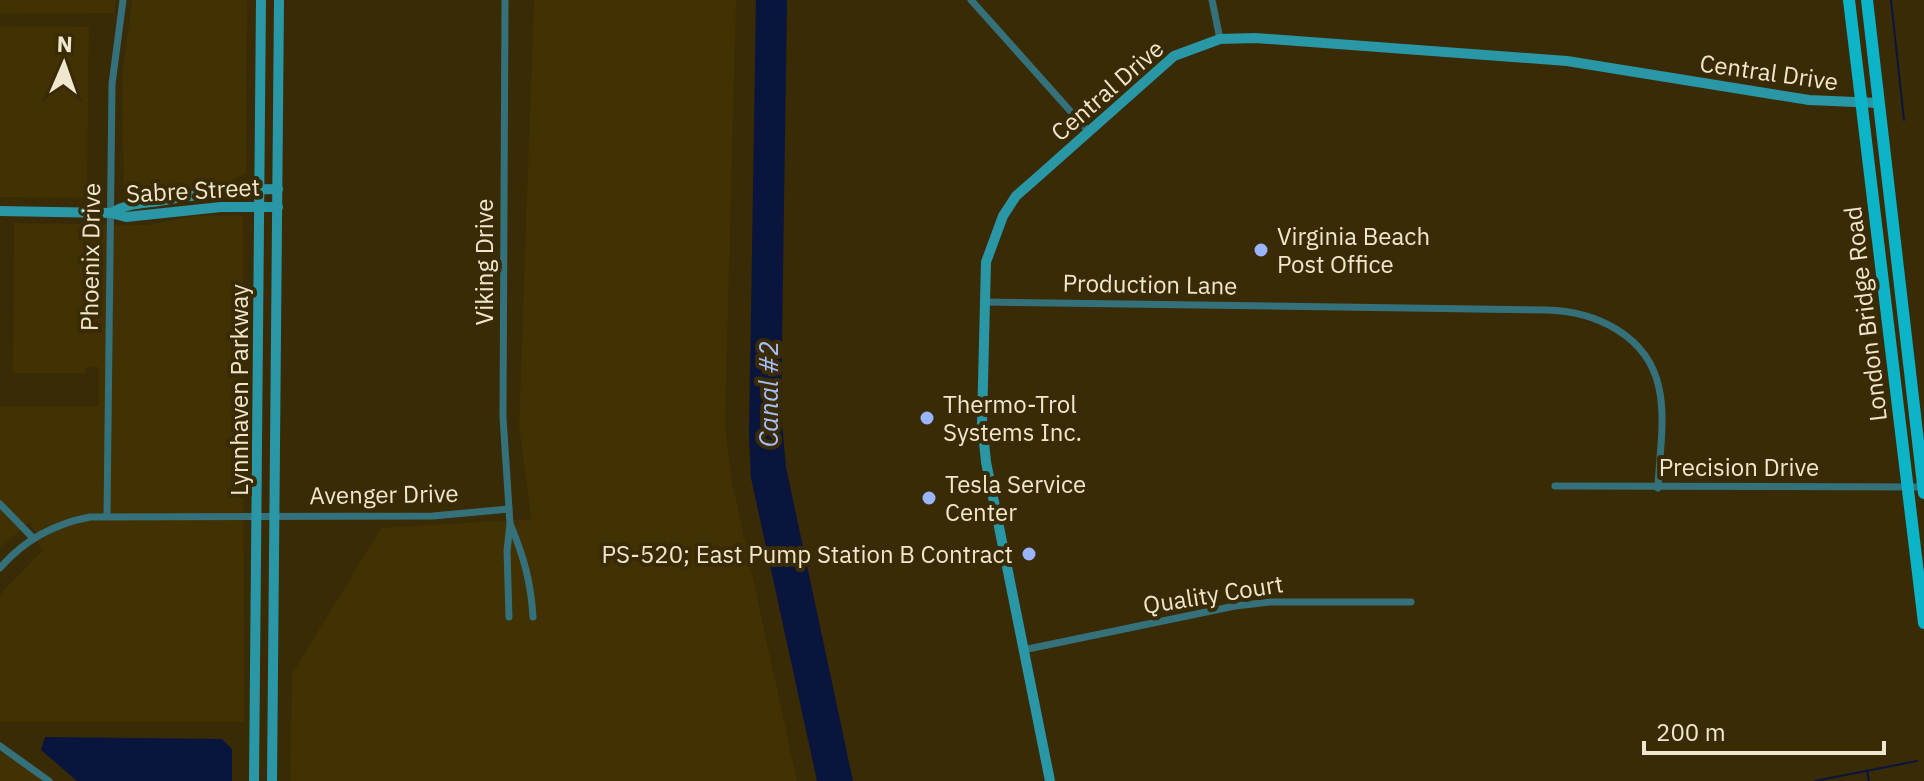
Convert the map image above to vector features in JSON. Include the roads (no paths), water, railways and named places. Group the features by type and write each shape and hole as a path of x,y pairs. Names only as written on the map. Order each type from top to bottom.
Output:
{"main road":[{"name":"London Bridge Road","path":"1849,0 1924,623"},
{"name":"London Bridge Road","path":"1867,0 1924,493"}],"street":[{"name":"Phoenix Drive","path":"107,515 112,75 123,0"},
{"name":"Lynnhaven Parkway","path":"254,781 259,516 261,0"},
{"name":"Lynnhaven Parkway","path":"272,781 279,0"},
{"name":"Viking Drive","path":"505,0 503,417 510,524 507,551 509,617"},
{"path":"971,0 1089,132"},
{"path":"1212,0 1220,39"},
{"name":"Central Drive","path":"1050,781 986,462 982,423 987,257 1003,216 1024,189 1174,56 1220,39 1255,38 1561,61 1809,100 1878,103"},
{"name":"Sabre Street","path":"111,213 126,204 220,190 278,189"},
{"name":"Sabre Street","path":"0,211 111,213 126,217 221,207 278,207"},
{"name":"Production Lane","path":"984,302 1570,310 1585,314 1632,340 1655,374 1661,399 1658,488"},
{"name":"Precision Drive","path":"1555,486 1923,487"},
{"path":"0,504 33,538"},
{"name":"Avenger Drive","path":"0,568 33,538 74,520 107,515 433,516 509,509"},
{"name":"Viking Drive","path":"510,524 525,560 532,591 533,617"},
{"name":"Quality Court","path":"1023,650 1240,605 1270,602 1411,602"},
{"path":"0,746 49,781"}],"water":[{"name":"Canal #2","path":"756,0 787,0 781,413 786,467 853,781 817,781 751,478 749,436"},
{"path":"45,737 222,739 232,749 232,781 77,781 41,750"}],"waterway":[{"path":"1891,0 1904,120"},
{"path":"1815,781 1917,761"},
{"path":"1867,771 1869,781"}],"place":[{"name":"Virginia Beach Post Office","path":"1261,250"},
{"name":"Thermo-Trol Systems Inc.","path":"927,418"},
{"name":"Tesla Service Center","path":"929,498"},
{"name":"PS-520; East Pump Station B Contract","path":"1029,554"}]}
